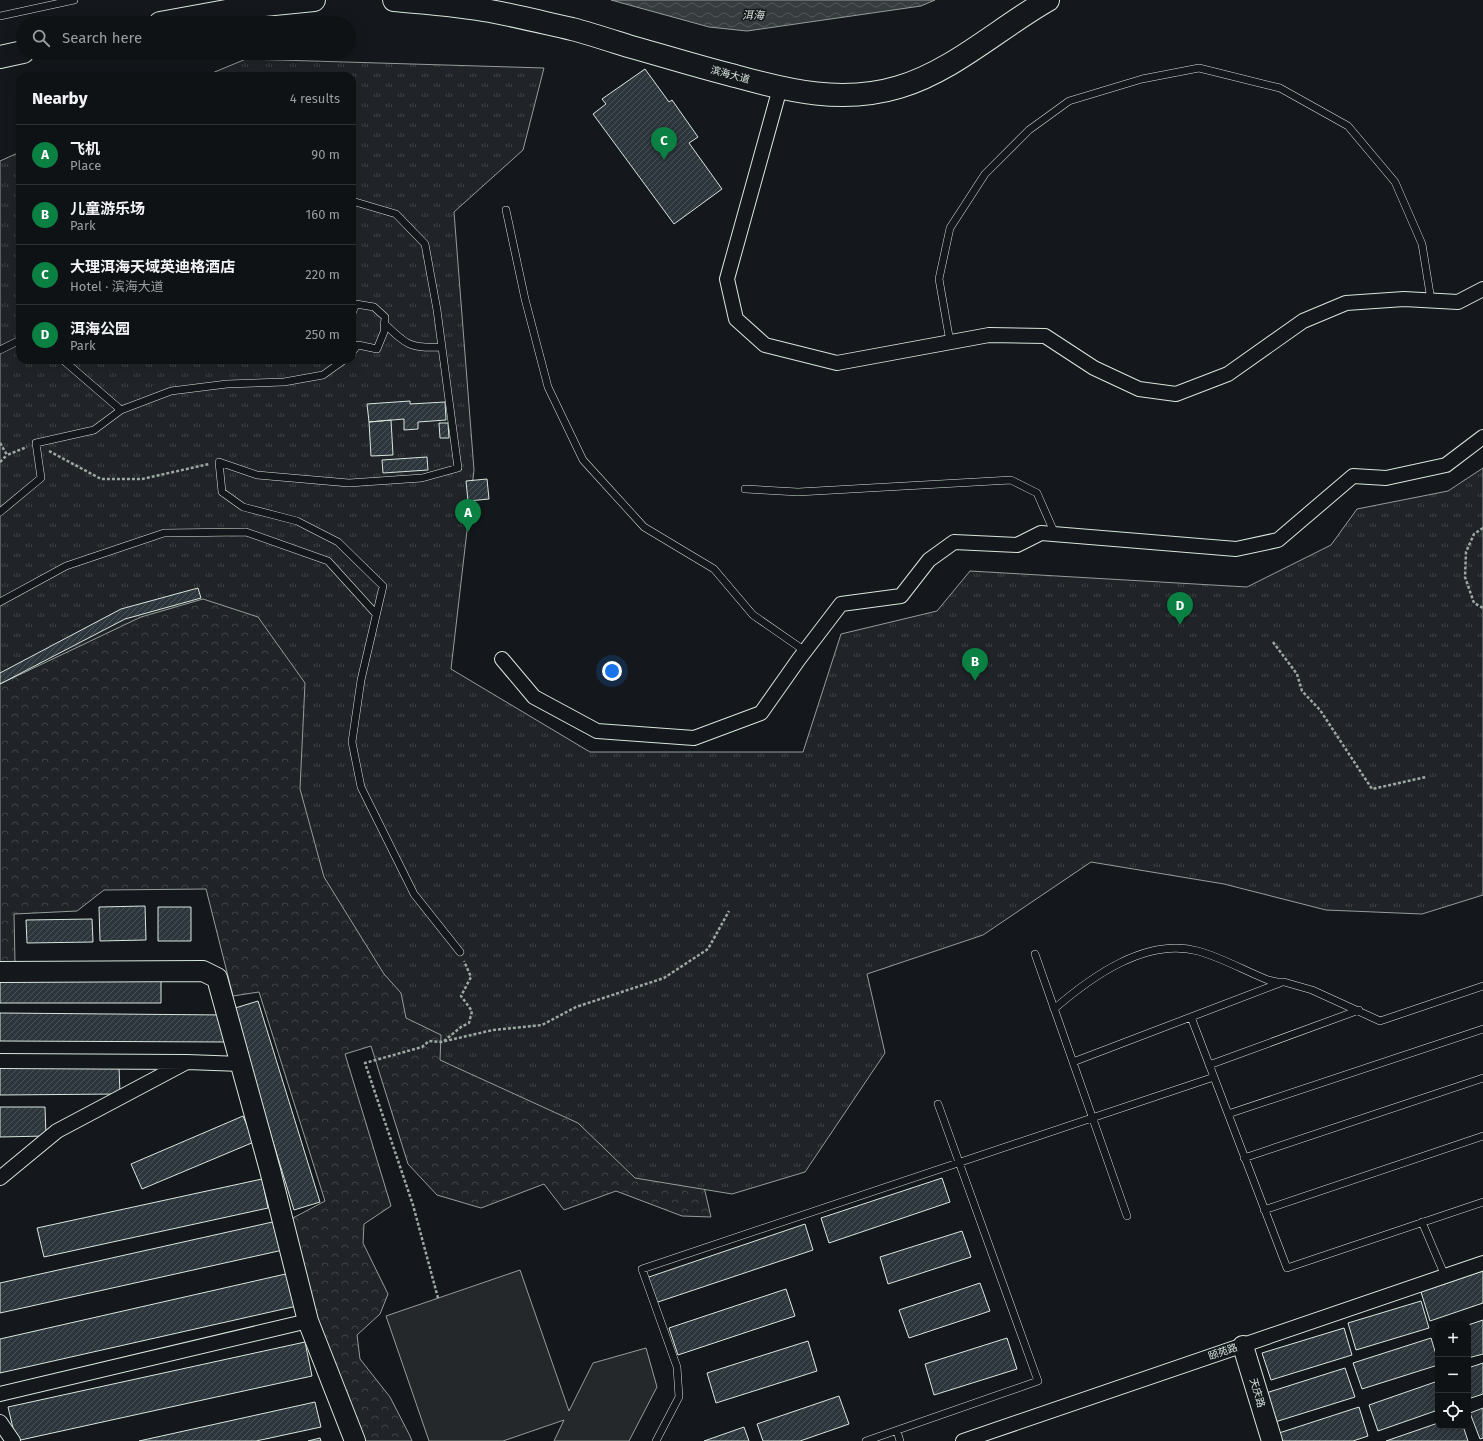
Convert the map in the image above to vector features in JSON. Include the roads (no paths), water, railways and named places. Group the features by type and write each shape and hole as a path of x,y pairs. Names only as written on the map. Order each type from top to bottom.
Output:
{"main road":[{"path":"199,16 254,6 314,0"},
{"name":"滨海大道","path":"394,0 440,4 490,11 573,29 694,66 780,88 835,96 862,94 900,87 917,81 958,59 1048,0"},
{"path":"0,57 16,54"}],"street":[{"path":"780,88 727,279 736,319 765,345 837,363 989,335 1046,336 1094,368 1139,389 1176,394 1228,374 1303,321 1346,303 1404,298 1458,302 1483,289"},
{"path":"502,658 534,698 597,731 694,738 761,713 805,651 841,604 901,596 929,560 954,542 1017,545 1041,533 1236,549 1278,540 1353,476 1386,478 1446,464 1483,437"},
{"path":"0,972 203,971 217,978 270,1170 308,1321 355,1441"},
{"path":"0,1061 187,1062 241,1064"},
{"path":"0,1178 57,1131 187,1062"},
{"name":"颐苑路","path":"963,1441 1483,1263"},
{"path":"0,1394 308,1321"},
{"name":"天庆路","path":"1243,1346 1272,1441"},
{"path":"0,1422 13,1441"}],"lane":[{"path":"0,16 74,0"},
{"path":"950,342 939,279 950,228 985,174 1029,130 1069,101 1142,79 1199,68 1280,88 1348,126 1396,182 1422,244 1432,300"},
{"path":"356,203 396,214 425,244 437,310 458,468 422,478 349,483 257,475 219,462 222,492 244,507 297,521 338,542 383,586 361,680 352,742 361,787 414,894 460,952"},
{"path":"506,210 525,299 548,387 583,460 644,527 714,569 753,616 805,651"},
{"path":"356,304 374,307 384,317 384,332 377,349 358,345 356,347"},
{"path":"384,324 402,341 421,348 442,347"},
{"path":"0,350 16,342"},
{"path":"68,364 121,410"},
{"path":"0,512 40,478 36,443 94,430 121,410 170,391 227,384 284,382 323,375 338,364"},
{"path":"745,489 798,492 1011,480 1037,493 1055,534"},
{"path":"0,602 66,566 164,533 246,532 328,560 376,614"},
{"path":"1054,1009 1083,986 1114,966 1142,955 1172,948 1185,948 1199,951 1268,980 1284,982 1312,990 1359,1010 1380,1021 1483,986"},
{"path":"1035,954 1127,1216"},
{"path":"1073,1062 1284,982"},
{"path":"1209,1065 1359,1010"},
{"path":"1191,1017 1286,1268 1483,1202"},
{"path":"1228,1114 1483,1029"},
{"path":"656,1441 679,1397 678,1367 642,1269 1214,1077"},
{"path":"1244,1158 1483,1078"},
{"path":"866,1441 1038,1381 938,1104"},
{"path":"1264,1210 1483,1136"},
{"path":"1422,1222 1445,1276"},
{"path":"897,1431 900,1441"}],"water":[{"name":"洱海","path":"611,0 935,0 921,6 747,31 709,27"}],"place":[{"name":"大理洱海天域英迪格酒店","path":"664,160"},
{"name":"飞机","path":"468,532"},
{"name":"洱海公园","path":"1180,625"},
{"name":"儿童游乐场","path":"975,681"}]}
